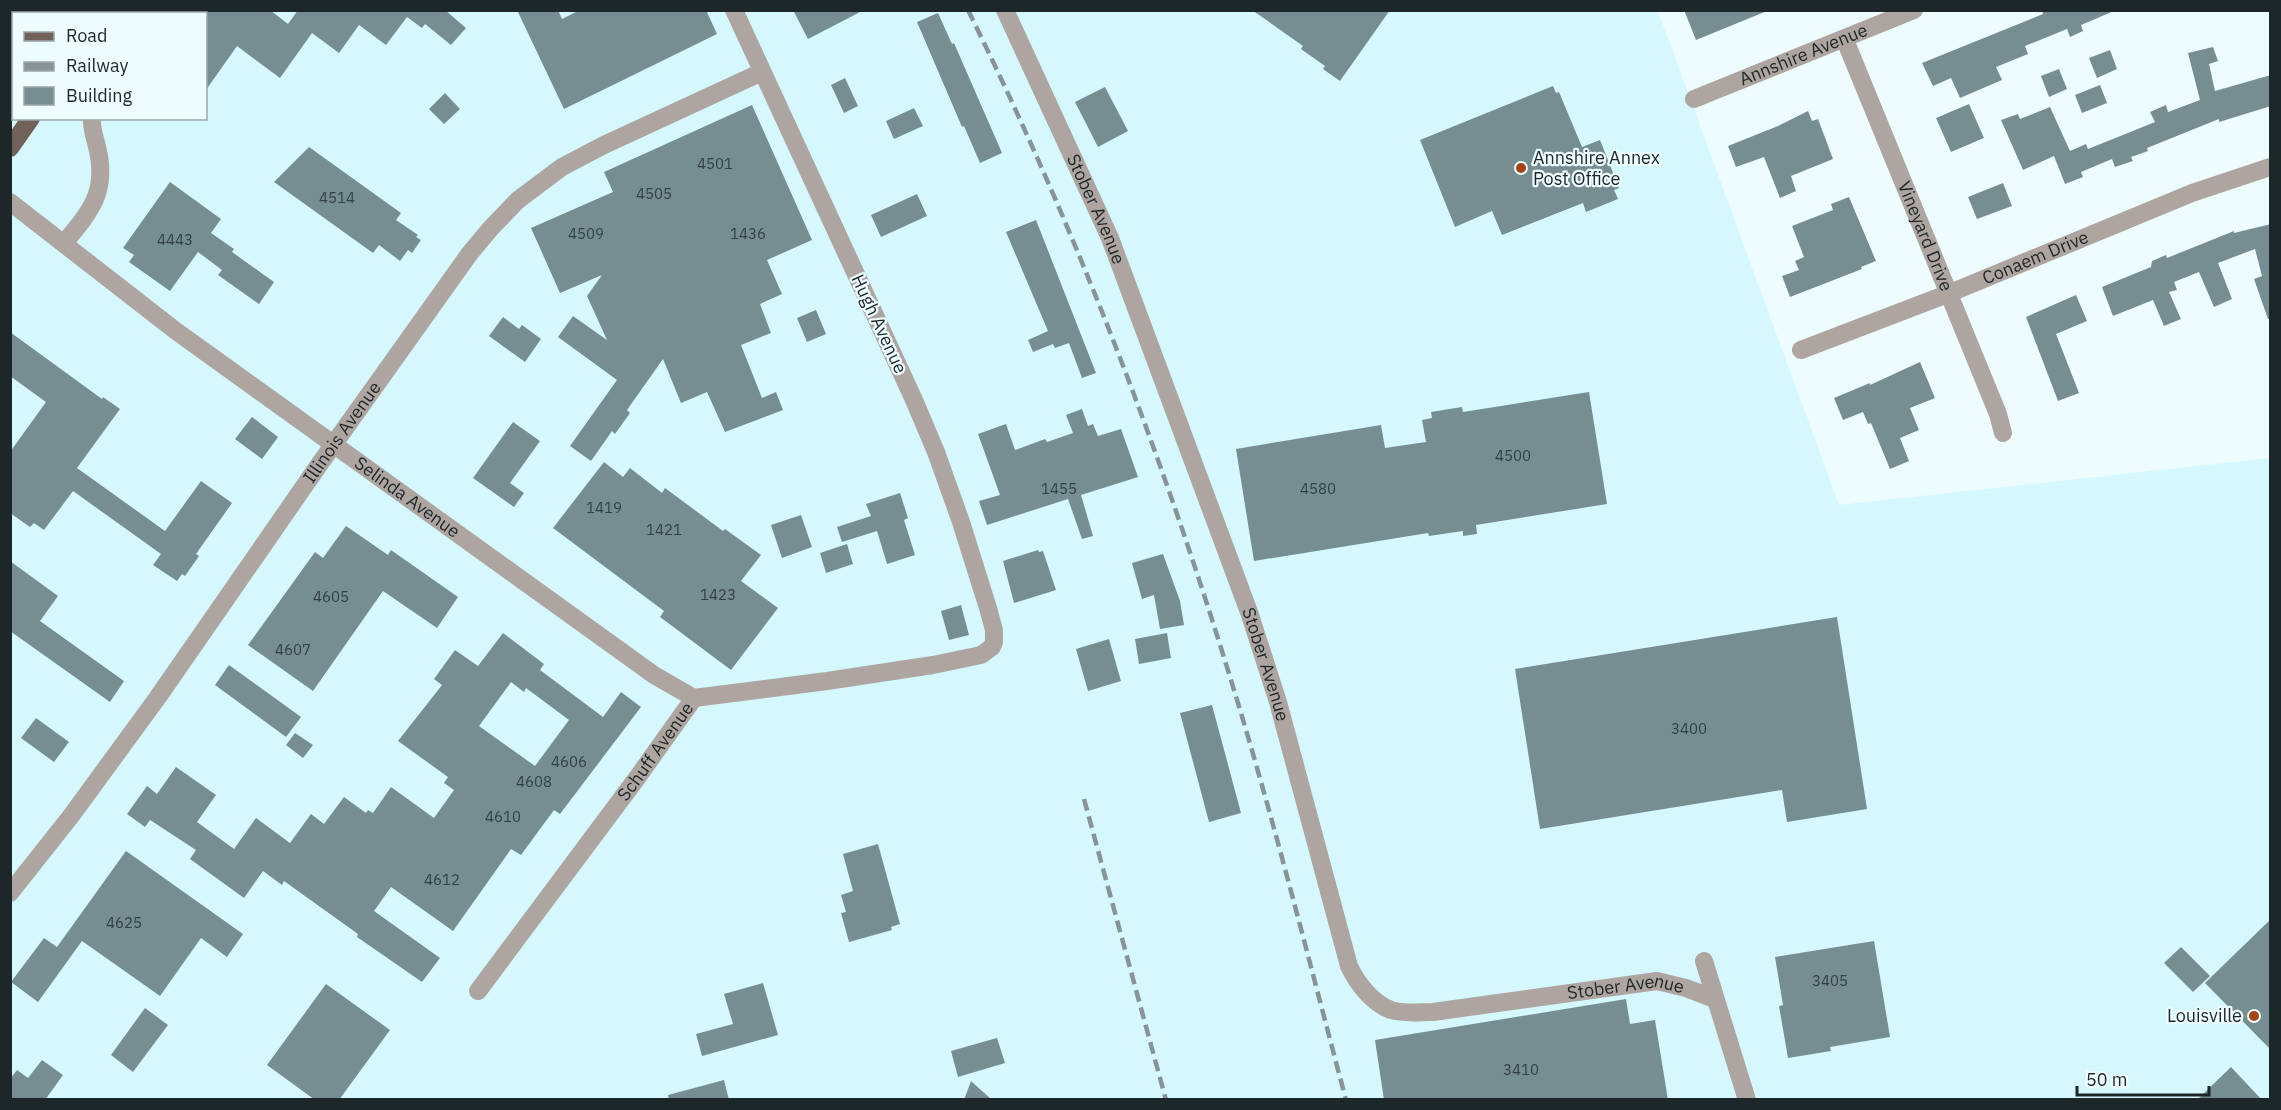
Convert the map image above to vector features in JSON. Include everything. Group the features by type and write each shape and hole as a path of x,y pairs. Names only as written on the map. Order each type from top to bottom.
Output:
{"main road":[{"path":"10,148 30,120"}],"street":[{"name":"Hugh Avenue","path":"734,10 822,197 936,452 988,608 994,630 992,647"},
{"name":"Stober Avenue","path":"1005,10 1110,238 1249,612 1278,702 1349,966 1358,984 1389,1010 1408,1012 1433,1012 1657,981 1686,988 1715,999"},
{"name":"Annshire Avenue","path":"1694,99 1845,40 1914,10"},
{"name":"Vineyard Drive","path":"1845,40 1950,293 2003,432"},
{"name":"Illinois Avenue","path":"10,893 71,816 158,697 334,445 490,228 518,200 562,167 603,145 762,72"},
{"path":"64,243 89,214 100,185 102,172 92,120"},
{"name":"Conaem Drive","path":"1801,350 1950,293 2192,193 2271,167"},
{"name":"Selinda Avenue","path":"10,202 176,331 654,675 694,698"},
{"name":"Schuff Avenue","path":"478,991 694,698 933,666 981,655 992,647"},
{"path":"1704,961 1747,1100"}],"shaded area":[{"path":"10,11 1658,11 1839,505 2270,458 2270,1099 11,1099"}],"building":[{"path":"206,10 270,10 288,24 298,10 445,10 466,28 451,45 425,24 422,28 407,17 386,45 359,25 339,53 312,33 280,78 237,46 207,89"},
{"path":"517,10 558,10 562,19 580,10 706,10 717,34 564,109"},
{"path":"793,10 864,10 808,39"},
{"path":"1252,10 1390,10 1340,81 1323,69 1325,66 1301,49 1303,46"},
{"path":"1684,10 1767,10 1767,11 1696,40"},
{"path":"2042,10 2114,11 2081,25 2083,31 2070,37 2067,29 2025,46 2028,54 1996,67 2002,80 1960,98 1951,78 1933,86 1922,63 2043,14"},
{"path":"938,13 952,44 954,43 1002,153 980,163 917,22"},
{"path":"2213,47 2218,61 2209,64 2215,91 2271,75 2271,106 2219,122 2219,119 2147,148 2148,151 2131,157 2133,161 2115,167 2112,159 2081,172 2083,177 2065,184 2054,156 2023,170 2001,120 2018,114 2020,119 2050,107 2070,151 2086,144 2088,149 2155,122 2150,112 2166,105 2168,112 2200,100 2188,53"},
{"path":"2110,50 2117,69 2097,78 2089,58"},
{"path":"2059,69 2067,89 2049,97 2041,76"},
{"path":"845,78 858,106 844,113 831,85"},
{"path":"2100,85 2107,103 2082,113 2075,95"},
{"name":"Annshire Annex Post Office","path":"1553,86 1556,93 1559,92 1582,147 1600,140 1619,188 1614,190 1618,199 1586,212 1583,203 1502,235 1492,211 1455,227 1420,140"},
{"path":"1105,87 1128,131 1098,147 1075,102"},
{"path":"445,93 460,109 444,124 429,109"},
{"path":"1969,104 1984,138 1951,152 1936,118"},
{"path":"752,105 812,240 767,260 782,294 760,304 771,333 741,345 762,398 776,392 783,410 725,432 707,392 681,403 663,359 627,410 630,413 615,434 612,431 591,461 570,446 617,380 558,337 573,316 607,340 587,296 602,275 560,293 531,228 613,192 604,172"},
{"path":"914,108 923,126 894,139 886,121"},
{"path":"1808,111 1812,121 1818,119 1833,159 1791,176 1796,191 1780,198 1764,157 1736,167 1728,146"},
{"path":"309,147 401,213 396,220 418,235 416,237 421,240 412,253 408,250 400,261 379,245 373,253 274,182"},
{"path":"170,182 221,219 211,233 234,249 232,252 274,282 259,304 218,275 222,270 198,252 170,291 129,262 134,255 123,248"},
{"path":"2003,183 2012,206 1977,219 1968,197"},
{"path":"917,194 927,216 881,237 871,215"},
{"path":"1849,197 1876,261 1861,267 1862,269 1790,297 1782,276 1799,270 1795,261 1804,257 1792,226 1833,210 1831,204"},
{"path":"1036,220 1096,373 1082,378 1069,343 1055,348 1053,344 1033,352 1028,340 1048,331 1006,232"},
{"path":"2271,224 2271,319 2268,319 2254,279 2262,276 2255,249 2218,263 2232,299 2214,307 2199,272 2174,282 2177,290 2169,292 2181,319 2164,326 2153,300 2113,316 2102,287 2151,267 2152,261 2166,255 2167,258 2234,231 2234,233"},
{"path":"2076,295 2087,321 2056,334 2079,393 2058,401 2026,317"},
{"path":"816,310 826,334 807,342 797,318"},
{"path":"503,317 519,329 522,325 541,339 525,362 489,336"},
{"path":"10,332 102,399 103,397 120,409 77,468 165,531 201,481 232,503 196,554 199,556 185,576 182,574 177,581 153,565 161,554 73,491 44,530 34,523 30,527 10,513 10,452 46,402 10,376"},
{"path":"1920,362 1935,398 1910,408 1919,430 1900,438 1909,461 1890,469 1871,423 1868,424 1863,412 1843,420 1834,398 1870,383 1870,385"},
{"path":"1589,392 1607,504 1476,525 1477,534 1463,536 1463,531 1429,536 1428,533 1254,561 1236,449 1381,425 1385,448 1426,442 1422,420 1432,418 1431,412 1462,407 1463,412"},
{"path":"1082,409 1088,426 1093,424 1098,436 1121,429 1138,477 1081,495 1093,536 1082,539 1068,499 987,525 979,501 1000,495 978,434 1006,424 1015,450 1045,439 1047,442 1073,433 1066,415"},
{"path":"252,417 278,437 262,459 235,439"},
{"path":"513,422 540,441 510,483 524,493 514,507 473,478"},
{"path":"604,462 623,477 630,468 662,493 665,488 723,531 725,529 761,555 741,581 778,608 731,670 660,617 664,611 553,528"},
{"path":"900,493 908,518 904,520 915,555 887,564 877,531 842,542 837,527 871,516 866,504"},
{"path":"801,515 812,547 782,558 771,525"},
{"path":"346,526 388,555 391,550 458,597 437,628 383,591 313,691 248,645 315,552 323,558"},
{"path":"847,544 853,564 826,573 820,553"},
{"path":"1038,550 1043,551 1056,590 1014,603 1003,561"},
{"path":"1163,554 1180,601 1184,625 1160,629 1154,595 1142,599 1132,563"},
{"path":"10,561 58,596 40,621 124,681 110,702 10,631"},
{"path":"961,605 969,635 949,640 941,611"},
{"path":"1837,617 1867,809 1787,822 1782,790 1540,829 1515,669"},
{"path":"503,633 544,664 540,670 603,717 621,692 641,707 560,814 554,810 521,855 511,849 453,931 391,887 374,911 440,958 422,982 357,937 358,934 284,881 282,885 263,871 244,898 190,859 196,850 150,820 145,827 127,814 147,786 157,794 176,767 216,795 197,822 234,849 256,818 290,843 311,814 324,824 344,797 366,813 368,810 373,813 391,787 434,818 454,790 444,783 448,777 398,741 442,685 434,679 455,650 478,666","holes":["511,682 524,692 526,688 569,720 535,766 479,726"]},
{"path":"1167,633 1171,658 1139,664 1135,639"},
{"path":"1109,639 1121,681 1088,691 1076,649"},
{"path":"229,665 301,717 286,737 215,685"},
{"path":"1212,705 1241,813 1209,822 1180,713"},
{"path":"36,718 69,742 54,762 21,738"},
{"path":"295,733 313,745 303,758 286,745"},
{"path":"878,844 900,924 891,927 892,930 849,942 841,913 846,912 841,895 853,891 843,854"},
{"path":"126,851 243,934 227,957 201,938 160,996 82,941 38,1002 11,982 44,938 57,947"},
{"name":"Louisville","path":"2271,919 2271,1050 2205,983"},
{"path":"1874,941 1890,1037 1830,1047 1831,1051 1788,1058 1779,1006 1783,1005 1775,957"},
{"path":"2181,947 2210,976 2193,992 2164,963"},
{"path":"763,983 778,1035 702,1056 696,1034 733,1024 724,994"},
{"path":"326,984 390,1030 339,1100 315,1100 267,1065"},
{"path":"1626,999 1630,1024 1655,1020 1668,1100 1384,1100 1375,1040"},
{"path":"145,1008 168,1025 133,1072 111,1055"},
{"path":"997,1038 1005,1063 958,1077 951,1051"},
{"path":"42,1060 63,1075 45,1100 10,1100 10,1079 17,1070 28,1078"},
{"path":"2231,1067 2262,1100 2197,1100"},
{"path":"724,1080 729,1100 669,1100 668,1095"},
{"path":"971,1081 992,1100 964,1100"}],"railway":[{"path":"968,10 1010,97 1087,274 1188,546 1246,730 1346,1100"},
{"path":"1084,799 1166,1100"}],"place":[{"name":"Annshire Annex Post Office","path":"1521,168"},
{"name":"Louisville","path":"2254,1016"}]}
